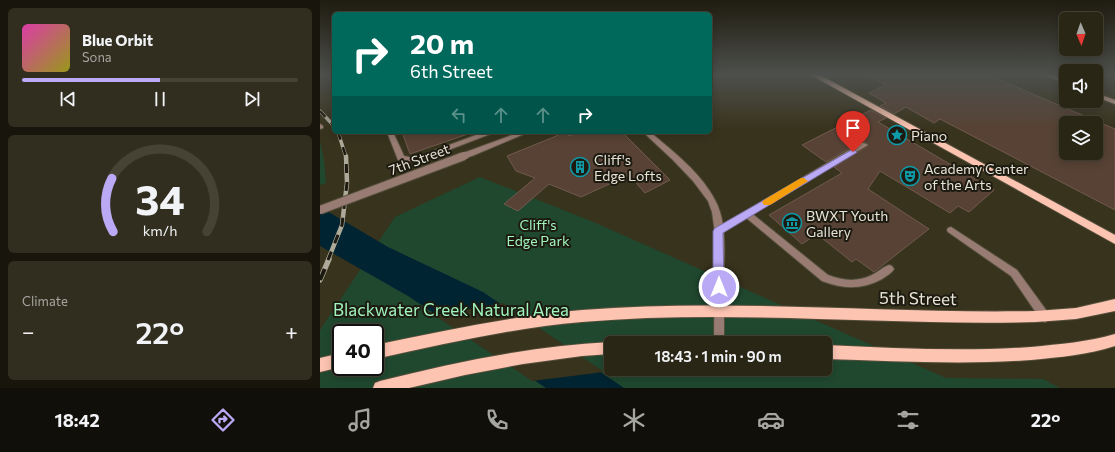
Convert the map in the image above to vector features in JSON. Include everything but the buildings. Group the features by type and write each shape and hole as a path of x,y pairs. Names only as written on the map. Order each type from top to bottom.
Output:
{"main road":[{"path":"849,93 1115,240"},
{"path":"1103,98 1115,102"},
{"name":"5th Street","path":"384,350 488,328 538,320 632,313 719,312 1045,317 1083,313 1115,305"},
{"path":"832,352 1019,355 1104,345 1115,340"},
{"path":"380,388 473,366 560,352 604,349"},
{"path":"320,364 332,362"}],"street":[{"path":"391,134 401,158 414,160 486,134"},
{"name":"7th Street","path":"320,210 521,134"},
{"path":"648,134 678,160 705,190 716,211 719,259 719,336"},
{"path":"718,231 864,145"},
{"path":"746,214 824,278 852,285 862,284 873,280 889,269"},
{"path":"951,230 1014,273 1045,317"}],"green space":[{"path":"320,141 324,160 326,183 320,185"},
{"name":"Blackwater Creek Natural Area","path":"480,177 591,221 946,378 1043,379 1060,388 320,388 320,330 395,217"}],"water":[{"path":"320,207 388,247 483,292 604,374 604,376 606,376 624,388 546,388 408,296 320,246"}],"pier":[{"path":"503,303 604,372 532,381 434,315"}],"railway":[{"path":"320,111 332,124"},
{"path":"339,134 346,157"},
{"path":"328,260 342,225 347,183 346,156"},
{"path":"320,280 329,259"}],"slow traffic":[{"path":"767,202 804,181"}],"place":[{"name":"Piano","path":"897,135"},
{"name":"Cliff's Edge Lofts","path":"580,167"},
{"name":"Academy Center of the Arts","path":"910,176"},
{"name":"BWXT Youth Gallery","path":"792,223"}],"route":[{"path":"719,287 718,231 853,152"}],"park label":[{"name":"Cliff's Edge Park","path":"538,232"}]}
